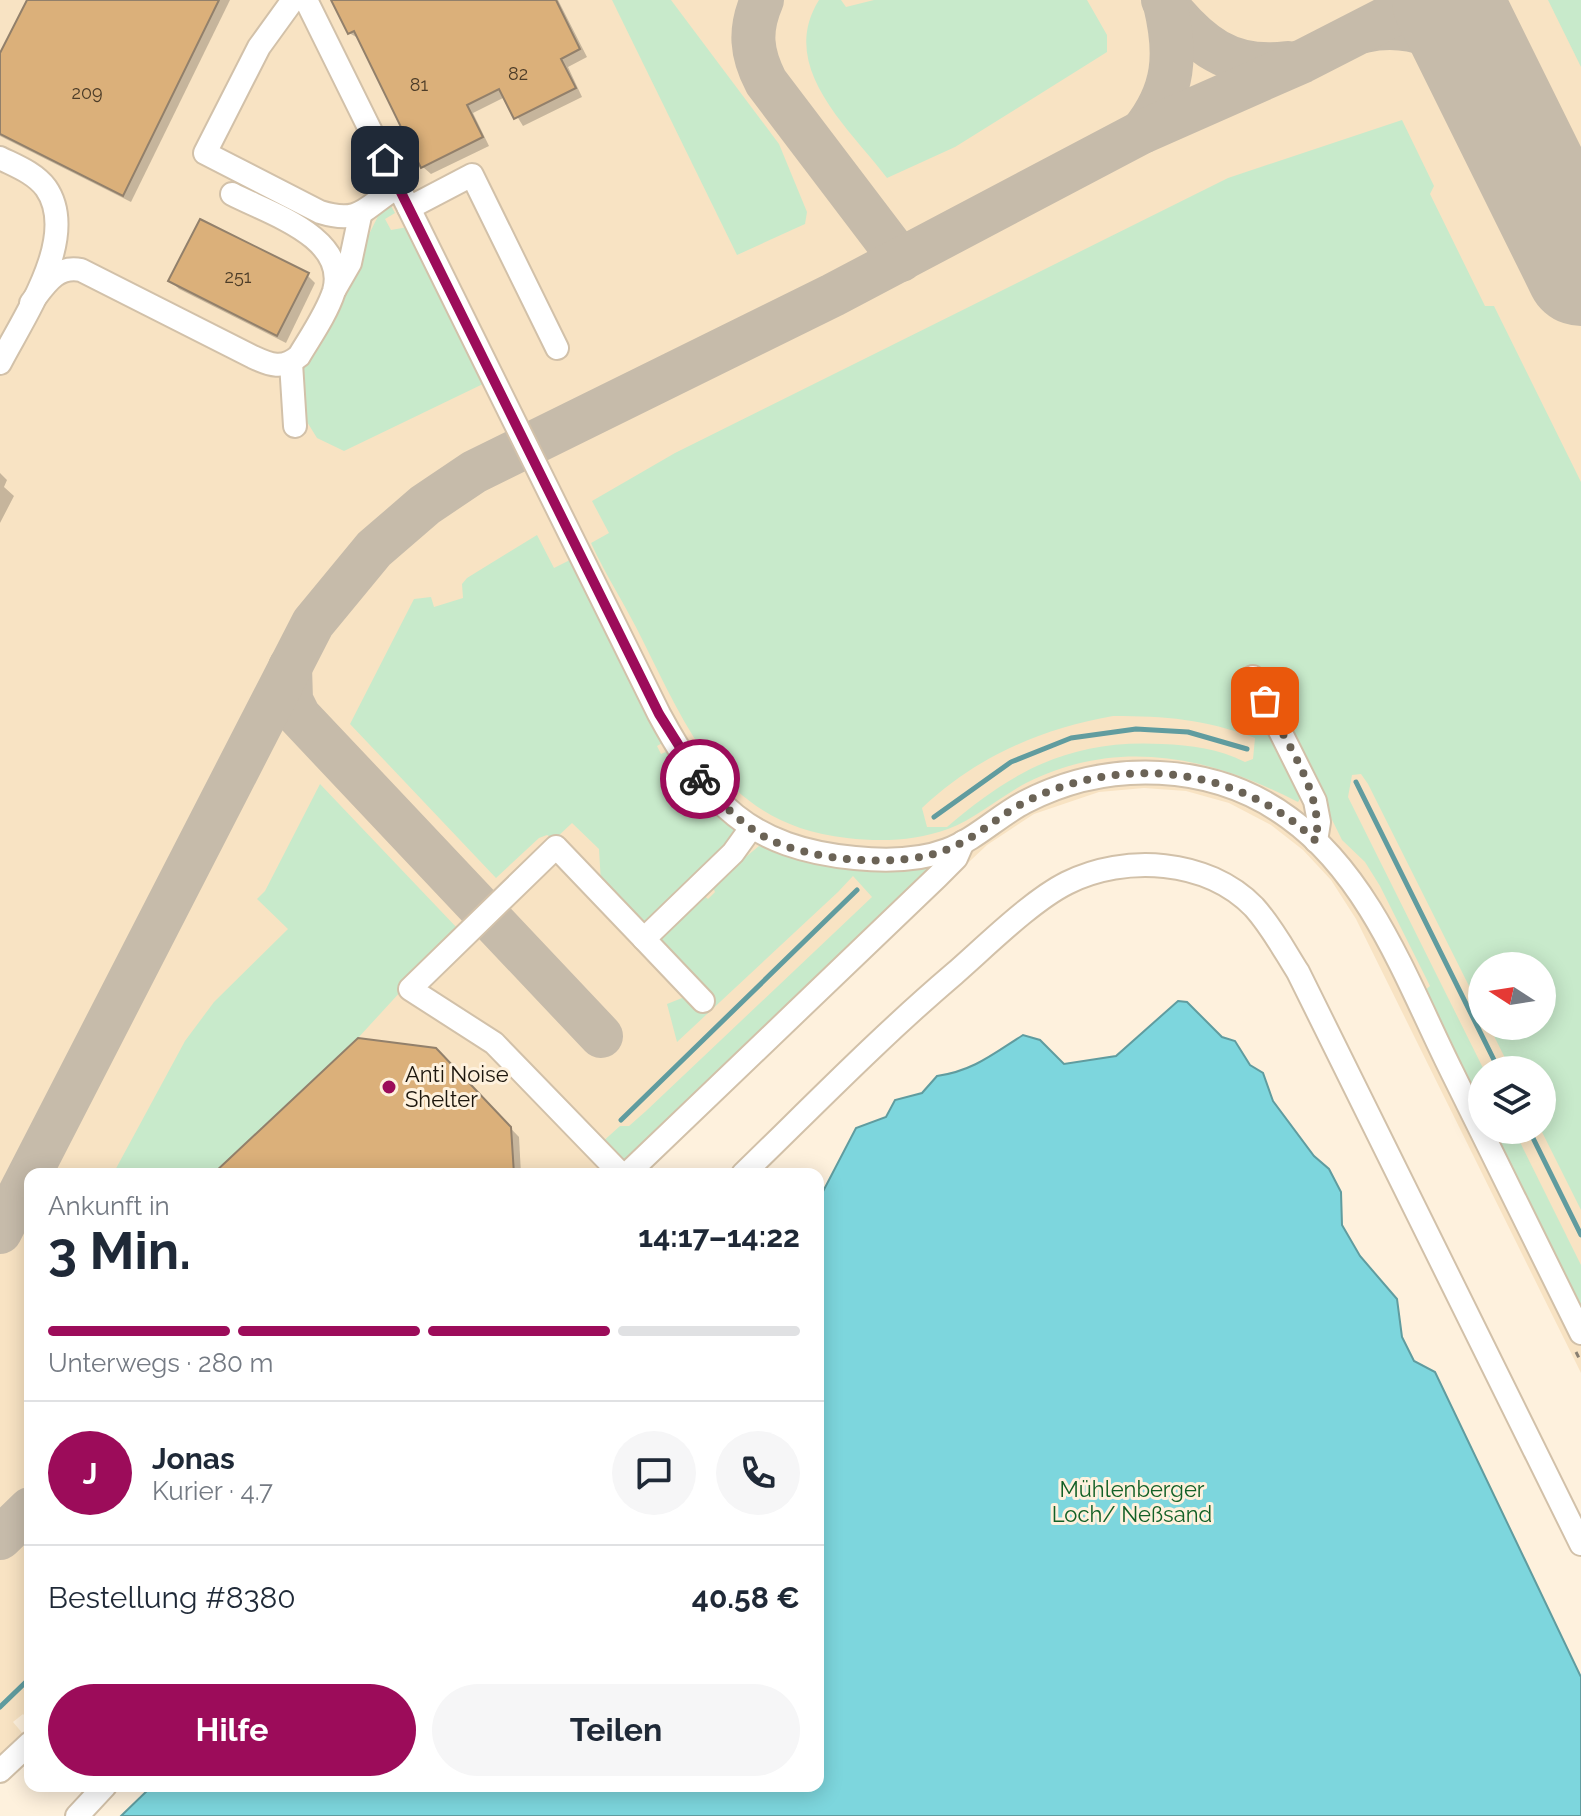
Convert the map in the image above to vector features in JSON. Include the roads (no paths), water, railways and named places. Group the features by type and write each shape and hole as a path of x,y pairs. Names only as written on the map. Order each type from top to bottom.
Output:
{"street":[{"path":"293,0 259,47 205,153 320,212 341,218 360,216"},
{"path":"306,0 674,741 717,799 751,828 794,849 873,860 931,855 963,842 1010,810 1062,786 1096,777 1151,772 1205,779 1272,807 1316,841 1342,868 1379,926 1578,1340"},
{"path":"0,158 31,174 45,186 54,202 57,226 54,254 0,363"},
{"path":"409,208 472,175 557,348"},
{"path":"327,249 345,236 376,199 398,187"},
{"path":"232,194 321,240 332,261 334,290"},
{"path":"295,426 291,363 307,343 350,263 360,216"},
{"path":"31,303 54,274 69,268 81,270 271,365 291,363"},
{"path":"1253,677 1315,801 1319,822 1316,841"},
{"path":"644,939 733,853 751,828"},
{"path":"630,1168 937,877 956,858 963,842"},
{"path":"618,1168 494,1043 410,989 556,847 703,1001"},
{"path":"749,1168 925,999 1066,884 1124,866 1154,865 1185,869 1219,883 1251,905 1273,930 1298,972 1581,1544"},
{"path":"0,1771 24,1749"},
{"path":"77,1816 99,1792"}],"water":[{"name":"Mühlenberger Loch/ Neßsand","path":"1178,1001 1187,1002 1222,1037 1235,1041 1250,1065 1263,1073 1273,1101 1314,1156 1329,1169 1341,1192 1342,1225 1360,1256 1397,1299 1402,1337 1414,1361 1435,1372 1581,1677 1581,1816 121,1816 146,1792 824,1792 824,1189 856,1128 886,1117 895,1100 922,1093 937,1076 972,1066 1023,1035 1040,1040 1064,1064 1116,1056"}],"waterway":[{"path":"934,817 1011,762 1071,738 1136,729 1188,732 1247,749"},
{"path":"1356,782 1492,1056"},
{"path":"621,1120 857,890"},
{"path":"1536,1144 1581,1235"},
{"path":"0,1707 24,1684"}],"place":[{"name":"Anti Noise Shelter","path":"389,1087"}]}
